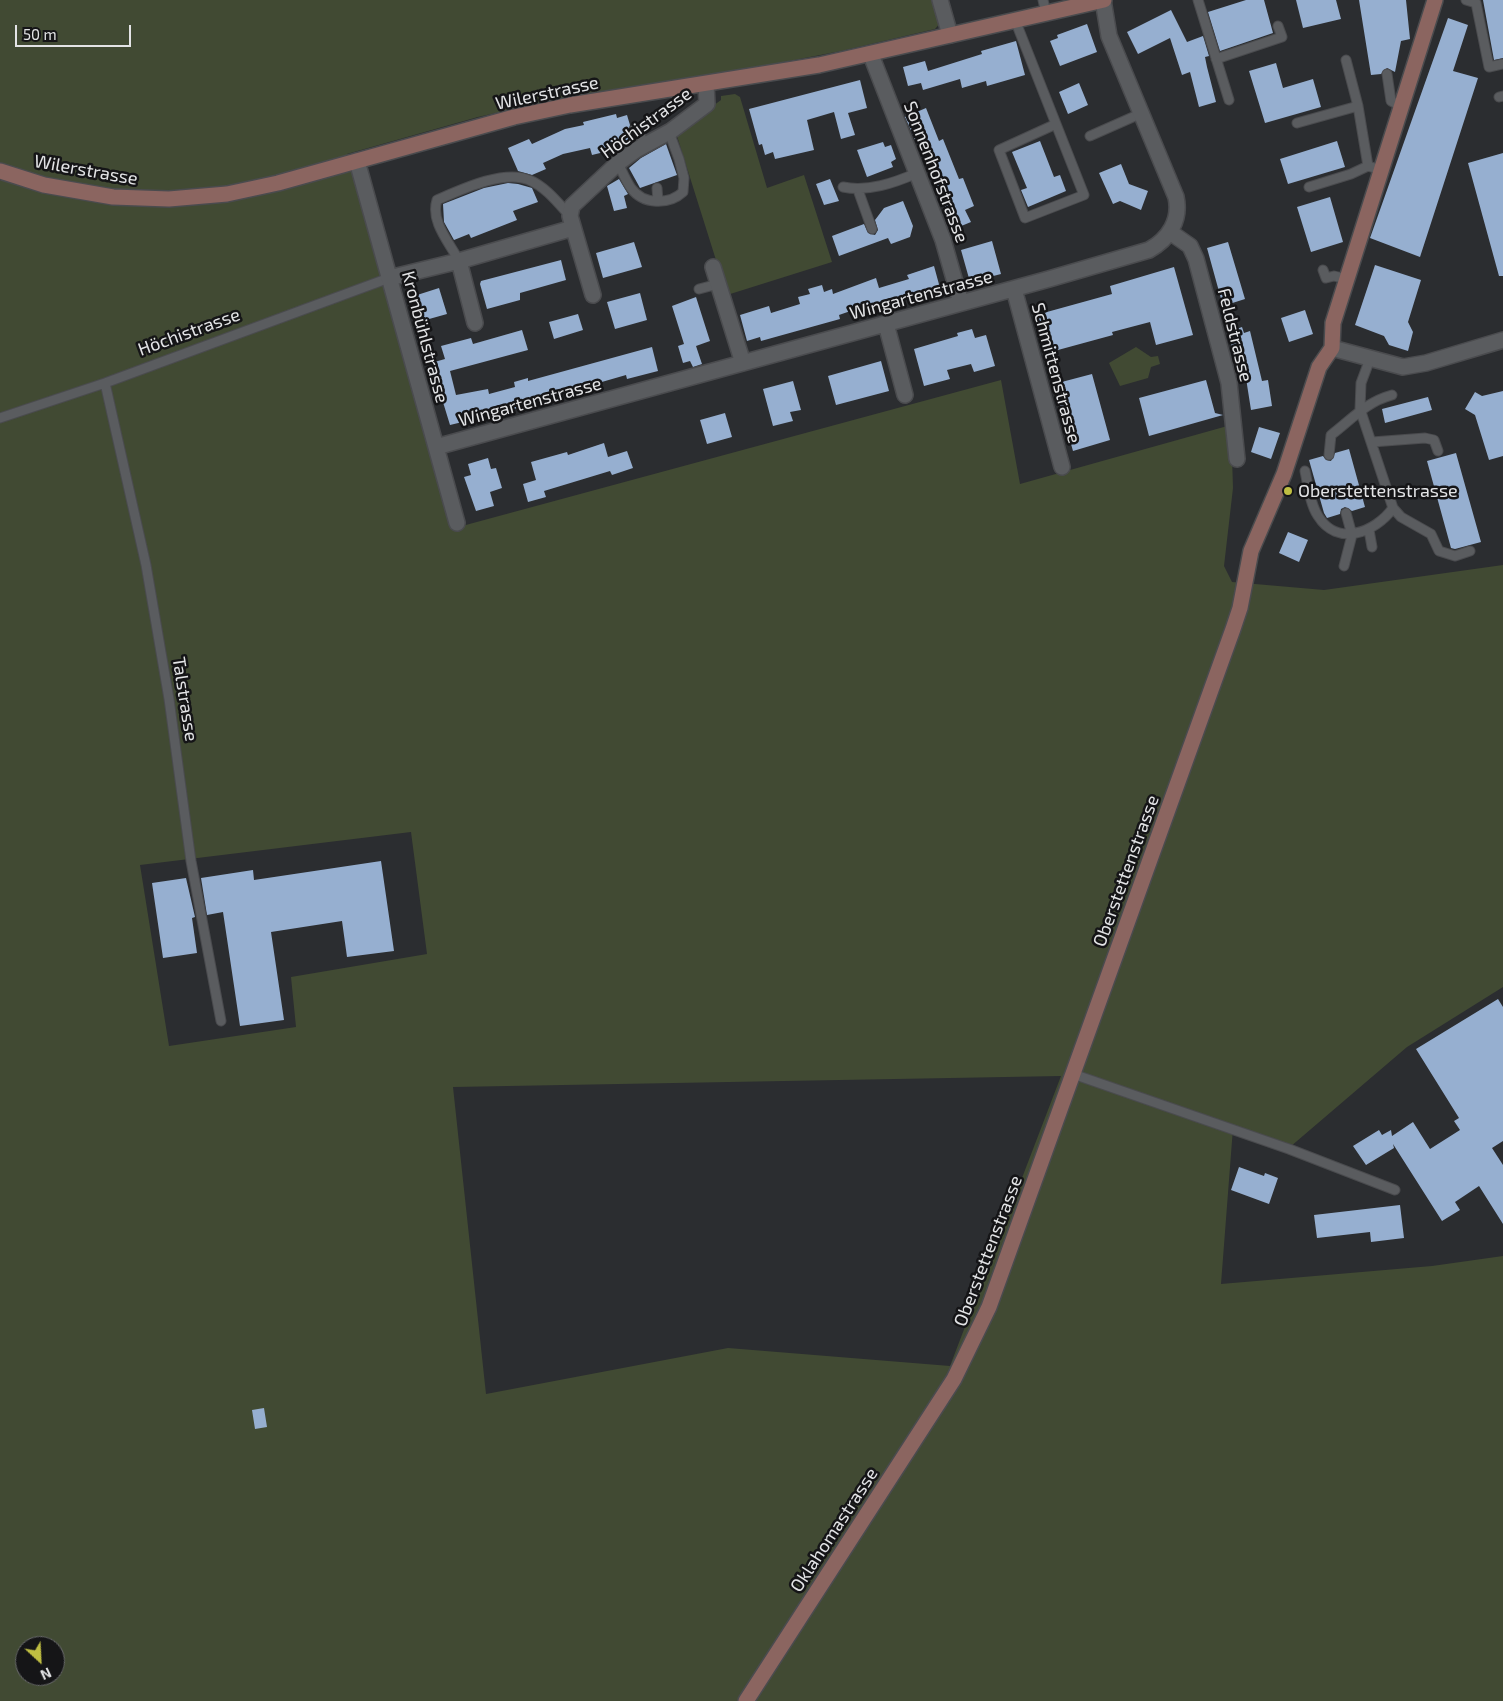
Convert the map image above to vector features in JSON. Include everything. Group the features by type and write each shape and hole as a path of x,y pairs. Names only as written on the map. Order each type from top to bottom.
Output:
{"street":[{"path":"940,0 950,35"},
{"path":"1103,0 1110,36 1176,197 1177,216 1170,232"},
{"name":"Wilerstrasse","path":"0,171 44,185 83,193 122,198 169,199 202,197 252,189 514,117 871,55 1015,20 1044,6 1103,0"},
{"path":"1434,0 1401,106 1374,168 1333,323 1332,348 1394,366 1414,366 1503,340"},
{"name":"Sonnenhofstrasse","path":"871,55 944,240 961,303"},
{"name":"Höchistrasse","path":"572,217 618,163 669,132 707,104 706,84"},
{"name":"Kronbühlstrasse","path":"357,161 456,523"},
{"path":"390,278 459,262 572,217 593,295"},
{"name":"Wingartenstrasse","path":"436,447 1014,289 1048,274 1086,262 1148,250 1158,245 1170,232"},
{"name":"Feldstrasse","path":"1170,232 1190,246 1201,275 1229,383 1238,460"},
{"path":"459,262 475,322"},
{"path":"712,266 743,363"},
{"name":"Schmittenstrasse","path":"1014,289 1062,467"},
{"path":"886,324 905,395"},
{"name":"Oberstettenstrasse","path":"954,1379 989,1307 1240,608 1251,551 1284,474 1319,367 1332,348"},
{"name":"Oklahomastrasse","path":"746,1701 954,1379"}],"lane":[{"path":"1198,0 1229,100"},
{"path":"1466,0 1476,3 1489,67 1503,64"},
{"path":"1015,20 1056,124 1084,196 1025,218 999,150 1056,124"},
{"path":"1216,59 1282,38 1278,26"},
{"path":"1309,187 1374,168 1346,60"},
{"path":"1387,74 1391,101 1401,106"},
{"path":"1297,123 1358,106"},
{"path":"1090,136 1142,112"},
{"path":"634,130 637,129 645,145"},
{"path":"618,163 632,190 644,200 675,199 683,192 684,178 669,132"},
{"path":"843,187 858,190 899,181 917,173"},
{"path":"459,262 447,242 434,208 437,200 454,193 504,177 529,180 572,217"},
{"path":"657,188 658,201"},
{"path":"858,190 872,229"},
{"path":"1324,270 1326,278 1334,276 1346,279"},
{"name":"Höchistrasse","path":"0,418 105,383 390,278"},
{"path":"699,289 718,284"},
{"path":"1370,359 1362,383 1360,409 1393,508 1401,517 1432,534 1439,551 1455,556 1470,551"},
{"name":"Talstrasse","path":"105,383 146,566 170,700 191,861 222,1021"},
{"path":"1329,455 1330,435 1360,409 1376,399 1392,395"},
{"path":"1372,442 1425,438 1434,440 1438,451"},
{"path":"1305,471 1318,516 1330,530 1352,535 1369,530 1386,518 1393,508"},
{"path":"1344,566 1352,535 1346,513"},
{"path":"1369,530 1372,547"},
{"path":"1073,1074 1289,1149 1395,1190"}],"green space":[{"path":"0,0 935,0 941,22 935,29 841,51 753,68 571,96 478,117 347,154 451,529 1001,380 1020,484 1231,425 1233,488 1224,566 1232,582 1324,590 1503,565 1503,987 1407,1047 1290,1147 1233,1128 1221,1284 1432,1266 1503,1256 1503,1701 0,1701 0,181 4,173 0,171","holes":["411,832 427,954 291,977 296,1027 169,1046 140,865","1061,1076 950,1366 728,1348 486,1394 453,1087"]},
{"path":"735,94 740,97 767,188 804,175 832,262 727,295 676,133 721,100 721,96"},
{"path":"1136,347 1151,357 1158,356 1160,364 1151,367 1148,378 1120,386 1109,363"}],"building":[{"path":"1246,0 1264,0 1273,33 1220,51 1208,12"},
{"path":"1296,0 1336,0 1341,19 1303,28"},
{"path":"1359,0 1406,0 1410,39 1401,41 1395,72 1387,68 1381,74 1371,75"},
{"path":"1483,0 1503,0 1503,58 1494,60"},
{"path":"1171,10 1187,42 1203,36 1209,56 1205,57 1216,102 1199,107 1190,72 1182,75 1170,38 1138,54 1127,32"},
{"path":"1448,18 1468,25 1453,71 1478,78 1420,257 1370,238"},
{"path":"1087,24 1097,52 1060,66 1050,41 1058,38 1057,35"},
{"path":"1016,41 1025,75 987,86 986,81 962,88 960,79 923,90 921,83 908,86 903,67 925,61 928,71 982,54 981,51"},
{"path":"1276,63 1283,88 1313,79 1321,107 1265,123 1249,71"},
{"path":"860,80 867,108 848,113 855,135 841,139 834,112 807,120 814,150 775,159 773,152 765,155 762,144 759,145 749,109"},
{"path":"1079,83 1088,105 1068,114 1059,92"},
{"path":"926,108 939,141 943,139 959,179 963,178 974,206 965,210 971,222 954,229 931,170 929,171 905,117"},
{"path":"616,114 617,118 627,115 630,125 628,132 633,141 625,147 592,155 590,148 563,154 543,163 546,169 532,175 518,171 508,148 529,139 532,144 565,129 584,125 583,122"},
{"path":"1040,141 1054,177 1060,175 1066,191 1028,207 1021,190 1027,188 1012,152"},
{"path":"1337,141 1345,167 1288,184 1280,159"},
{"path":"883,142 885,147 891,145 896,159 891,162 893,167 867,177 857,150"},
{"path":"666,144 677,175 640,188 629,168 641,158"},
{"path":"1503,153 1503,276 1499,276 1468,163"},
{"path":"1121,164 1129,184 1148,191 1141,210 1120,201 1113,204 1099,173"},
{"path":"619,179 628,194 624,196 627,208 614,211 607,186"},
{"path":"830,179 839,201 824,205 816,184"},
{"path":"508,183 532,188 538,202 513,211 517,220 471,238 469,234 454,240 444,222 443,204 484,188"},
{"path":"1330,197 1343,242 1311,252 1297,207"},
{"path":"903,201 913,226 910,237 891,244 888,238 839,256 832,236 864,224 868,233 875,235 878,230 875,220 884,208"},
{"path":"992,241 1001,274 970,282 961,250"},
{"path":"634,242 642,267 603,278 596,253"},
{"path":"1228,242 1245,299 1223,306 1207,248"},
{"path":"561,260 566,280 520,293 520,300 487,309 480,284 481,281"},
{"path":"1375,265 1421,280 1408,322 1413,332 1408,351 1389,345 1384,336 1355,325"},
{"path":"934,266 940,288 863,311 862,307 839,315 840,319 761,341 760,337 747,341 740,315 769,306 771,313 800,304 798,297 810,294 808,289 822,285 824,292 832,289 833,294 876,278 879,288 909,279 907,275"},
{"path":"1174,267 1193,335 1156,345 1150,322 1112,332 1113,335 1047,353 1036,315 1112,294 1110,286"},
{"path":"439,288 447,314 422,321 414,296"},
{"path":"640,293 647,320 615,329 607,302"},
{"path":"696,297 710,341 696,346 702,364 693,367 690,361 683,363 678,346 684,344 672,306"},
{"path":"1305,310 1313,334 1289,342 1281,318"},
{"path":"578,314 583,330 554,339 549,322"},
{"path":"1242,327 1244,333 1250,331 1262,381 1268,380 1272,406 1251,410 1245,372 1242,372 1238,358 1235,359 1229,337 1232,336 1231,331"},
{"path":"972,329 975,338 986,335 995,366 974,372 971,364 947,370 950,379 924,386 914,349 958,336 957,333"},
{"path":"522,330 528,350 450,371 456,395 488,389 489,394 515,387 514,382 528,378 528,381 652,347 658,371 627,379 626,375 581,388 582,390 573,393 565,395 564,393 508,411 450,425 431,363 445,359 441,346 471,338 473,344"},
{"path":"881,361 889,391 836,405 828,376"},
{"path":"1092,374 1110,440 1073,451 1054,384"},
{"path":"1206,380 1215,413 1223,415 1149,436 1139,398"},
{"path":"793,381 801,410 790,412 793,421 773,426 763,389"},
{"path":"1503,391 1503,456 1489,460 1475,415 1465,409 1475,392 1482,396"},
{"path":"1428,397 1432,410 1385,423 1382,409"},
{"path":"725,413 732,437 707,444 700,420"},
{"path":"1259,427 1280,433 1271,459 1251,452"},
{"path":"604,443 608,457 627,451 633,468 612,475 610,471 544,491 546,497 528,502 523,484 536,480 531,462 567,452 568,455"},
{"path":"1349,449 1365,507 1352,511 1345,507 1341,509 1340,514 1327,518 1309,460 1323,456 1326,460 1331,461 1335,453"},
{"path":"1456,453 1481,542 1455,549 1451,548 1427,461"},
{"path":"488,458 491,469 496,468 502,488 490,492 494,506 476,511 464,477 471,475 468,464"},
{"path":"1288,532 1308,540 1299,562 1279,553"},
{"path":"381,861 394,951 347,957 342,921 271,932 284,1020 240,1026 223,912 207,915 201,878 253,870 254,880"},
{"path":"186,878 195,917 192,918 197,953 163,958 152,883"},
{"path":"1498,999 1503,1007 1503,1141 1492,1148 1503,1165 1503,1224 1479,1186 1455,1202 1460,1210 1442,1221 1393,1144 1394,1148 1366,1165 1353,1146 1379,1130 1382,1135 1391,1130 1392,1136 1413,1122 1430,1149 1460,1130 1454,1121 1459,1118 1416,1049"},
{"path":"1239,1167 1264,1176 1265,1173 1278,1178 1269,1204 1231,1190"},
{"path":"1400,1205 1404,1238 1371,1242 1370,1232 1317,1238 1314,1215"},
{"path":"264,1408 267,1427 255,1429 252,1410"}],"place":[{"name":"Oberstettenstrasse","path":"1288,491"}]}
